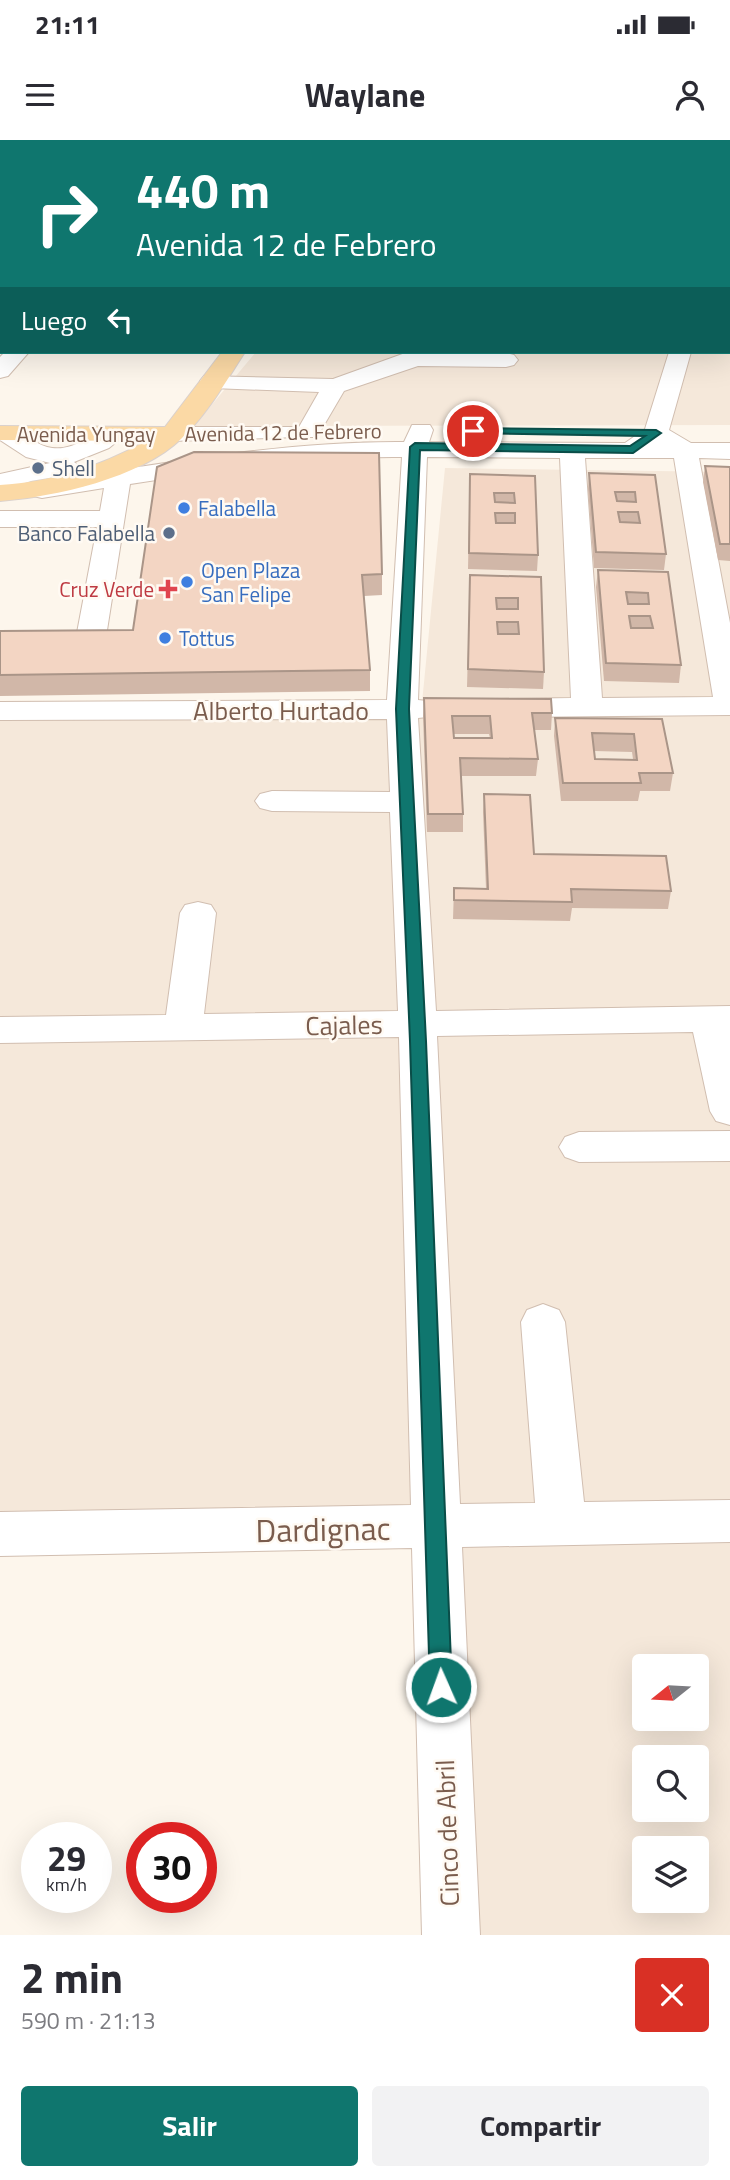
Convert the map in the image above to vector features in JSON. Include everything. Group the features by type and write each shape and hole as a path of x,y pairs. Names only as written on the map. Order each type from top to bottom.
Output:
{"main road":[{"path":"115,474 171,434 232,354"},
{"name":"Avenida Yungay","path":"114,434 171,434"},
{"path":"0,493 37,490"}],"street":[{"path":"0,371 16,354"},
{"path":"633,449 656,433 679,354"},
{"path":"212,381 335,386 417,355 515,358"},
{"path":"308,432 335,386"},
{"name":"Avenida 12 de Febrero","path":"171,434 308,432 572,449 730,451"},
{"path":"656,433 685,450 730,706"},
{"path":"4,434 39,455 70,456 92,449 114,434"},
{"name":"Avenida 12 de Febrero","path":"37,490 115,474 352,449 418,438 730,434"},
{"name":"Cinco de Abril","path":"418,438 402,709 417,1024 450,1935"},
{"path":"572,449 587,707"},
{"path":"0,483 27,474 71,467 115,474 111,519 90,643 76,648 0,648"},
{"path":"0,519 111,519"},
{"name":"Alberto Hurtado","path":"0,711 730,706"},
{"path":"272,801 407,802"},
{"path":"183,1027 198,913"},
{"path":"720,1019 730,1111"},
{"name":"Cajales","path":"0,1030 720,1019"},
{"path":"579,1147 730,1146"},
{"path":"543,1322 561,1524"},
{"name":"Dardignac","path":"0,1534 730,1521"}],"shaded area":[{"path":"254,354 730,354 730,425 194,426"},
{"path":"445,468 730,472 730,1935 471,1935 457,1508 0,1525 0,718 421,713"}],"building":[{"path":"194,452 379,453 382,574 362,575 370,670 0,675 0,631 133,630 157,467"},
{"path":"705,466 730,467 730,544 720,544"},
{"path":"589,473 655,475 666,554 596,552","holes":["615,492 635,492 636,502 617,501","618,512 638,512 640,523 620,522"]},
{"path":"470,474 535,476 538,555 469,553","holes":["494,493 514,493 515,503 495,502","495,513 515,513 515,523 496,523"]},
{"path":"598,570 668,572 681,665 606,663","holes":["626,592 648,593 649,604 628,604","629,616 650,616 653,628 631,628"]},
{"path":"470,575 541,577 544,672 468,669","holes":["496,598 518,598 518,609 497,609","497,622 518,622 519,634 498,634"]},
{"path":"424,698 551,699 552,713 532,713 538,759 460,758 463,814 428,814","holes":["452,716 490,716 492,738 454,738"]},
{"path":"555,718 662,719 673,773 639,773 641,783 563,783","holes":["592,733 634,734 637,760 595,759"]},
{"path":"484,794 530,795 534,854 666,856 671,891 571,889 572,902 454,900 454,888 488,889"}],"place":[{"name":"Shell","path":"38,468"},
{"name":"Falabella","path":"184,508"},
{"name":"Banco Falabella","path":"169,533"},
{"name":"Open Plaza San Felipe","path":"187,582"},
{"name":"Cruz Verde","path":"168,589"},
{"name":"Tottus","path":"165,638"}],"route":[{"path":"441,1687 418,1041 402,709 415,447 633,449 656,433 473,431"}]}
